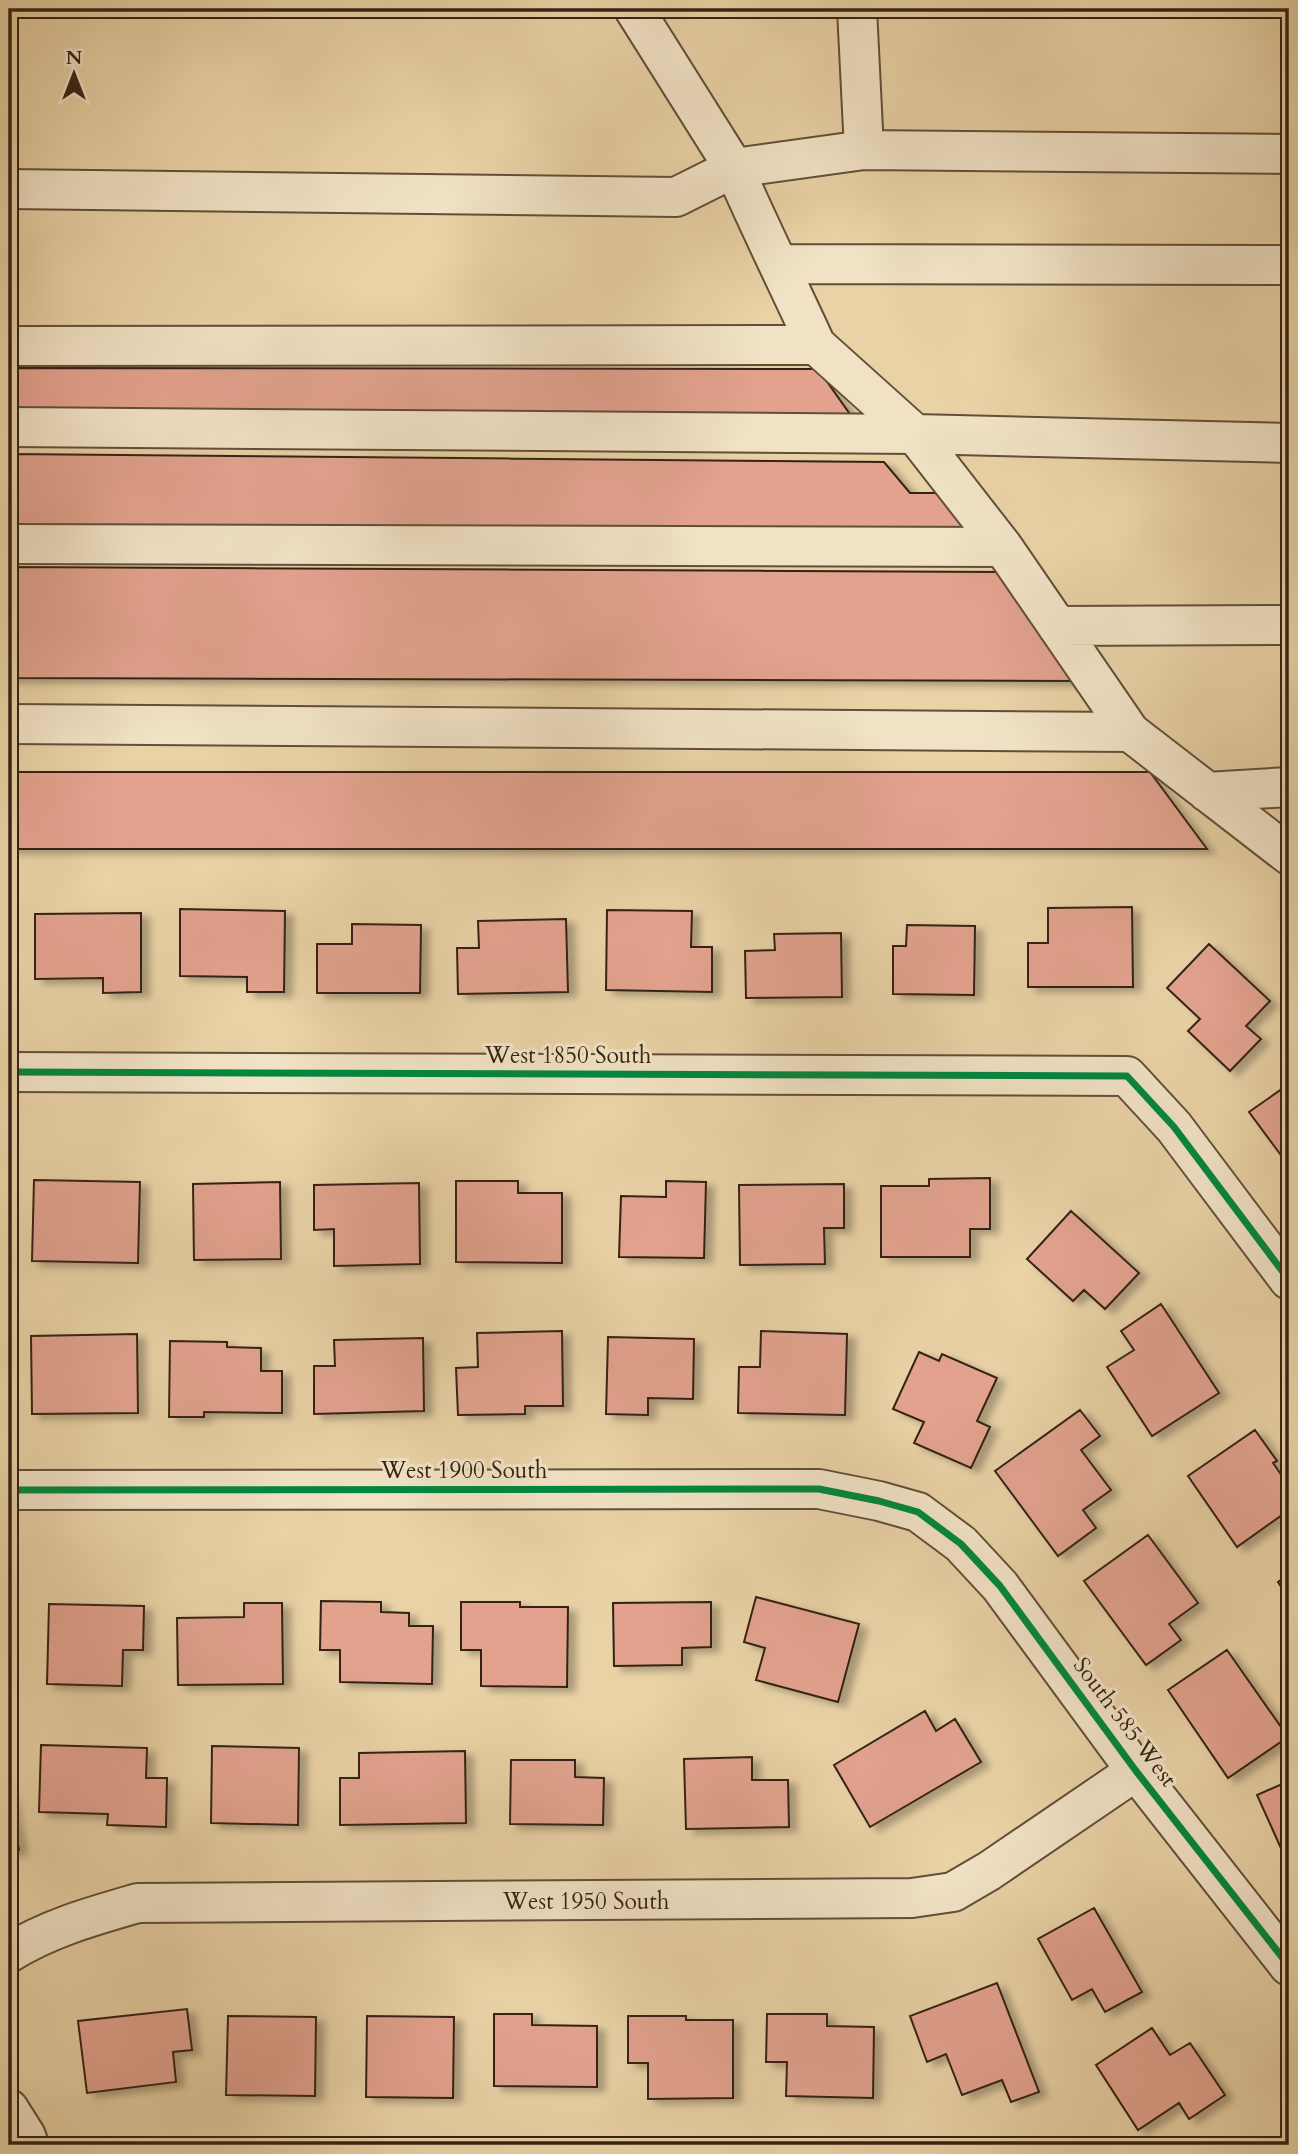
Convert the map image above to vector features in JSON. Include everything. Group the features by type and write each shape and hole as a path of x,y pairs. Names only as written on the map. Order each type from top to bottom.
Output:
{"street":[{"path":"634,9 734,168 766,244 779,264 816,345 915,434 1003,547 1130,732 1289,855"},
{"path":"857,9 864,150"},
{"path":"9,189 676,197 734,168 864,150 1289,155"},
{"path":"779,264 1289,265"},
{"path":"9,346 816,345"},
{"path":"9,428 915,434 1289,443"},
{"path":"9,544 1003,547"},
{"path":"1057,626 1289,625"},
{"path":"9,724 1130,732"},
{"path":"1207,792 1289,787"},
{"name":"West 1850 South","path":"9,1072 1127,1076 1174,1127 1289,1280"},
{"name":"West 1900 South","path":"9,1490 819,1489 879,1500 918,1512"},
{"name":"South 585 West","path":"918,1512 961,1544 1000,1586 1136,1771 1289,1966"},
{"name":"West 1950 South","path":"9,1953 28,1941 74,1922 138,1903 898,1899 953,1892 989,1871 1136,1771"},
{"path":"9,2109 29,2145"}],"building":[{"path":"9,368 818,369 852,417 9,412"},
{"path":"9,454 884,462 910,493 938,493 975,534 9,530"},
{"path":"9,567 1001,572 1083,681 9,678"},
{"path":"9,772 1150,772 1207,849 9,849"},
{"path":"1132,907 1133,987 1028,987 1028,943 1048,943 1048,908"},
{"path":"180,909 285,911 284,992 247,992 247,977 180,976"},
{"path":"607,910 692,911 691,947 712,947 712,992 606,990"},
{"path":"141,913 141,992 103,993 103,978 35,979 35,914"},
{"path":"566,919 568,992 458,994 457,948 479,948 478,921"},
{"path":"352,924 421,925 420,993 317,993 317,944 352,944"},
{"path":"907,925 975,926 974,995 893,994 893,946 906,946"},
{"path":"841,933 842,997 746,998 745,951 775,950 774,934"},
{"path":"1209,944 1270,1001 1246,1026 1261,1039 1230,1071 1188,1031 1200,1019 1167,988"},
{"path":"1289,1084 1289,1166 1249,1112"},
{"path":"990,1178 990,1229 970,1229 970,1257 881,1257 881,1186 929,1186 929,1179"},
{"path":"34,1180 140,1182 138,1263 32,1261"},
{"path":"456,1181 518,1181 518,1193 562,1193 562,1263 456,1262"},
{"path":"666,1181 706,1182 704,1258 619,1257 621,1196 666,1197"},
{"path":"280,1182 281,1259 194,1260 193,1184"},
{"path":"419,1183 420,1264 334,1266 334,1229 314,1230 314,1185"},
{"path":"844,1184 844,1228 824,1228 825,1264 740,1265 739,1185"},
{"path":"1071,1211 1139,1273 1105,1309 1084,1290 1073,1301 1027,1259"},
{"path":"1161,1304 1219,1393 1152,1436 1107,1367 1134,1350 1121,1331"},
{"path":"562,1331 563,1406 525,1406 525,1414 458,1415 456,1368 478,1367 477,1333"},
{"path":"761,1331 847,1334 845,1415 738,1413 739,1367 760,1367"},
{"path":"137,1334 138,1413 32,1414 31,1336"},
{"path":"608,1337 694,1339 693,1399 648,1398 648,1415 606,1414"},
{"path":"423,1338 424,1411 314,1414 314,1366 335,1366 334,1340"},
{"path":"170,1341 227,1342 227,1347 261,1348 261,1371 282,1371 282,1413 204,1412 204,1417 169,1417"},
{"path":"919,1352 939,1361 942,1354 997,1378 977,1421 990,1427 971,1468 914,1443 924,1422 893,1409"},
{"path":"1080,1410 1100,1436 1081,1450 1111,1490 1083,1510 1096,1528 1058,1556 995,1471"},
{"path":"1255,1430 1277,1461 1273,1463 1289,1486 1289,1510 1237,1547 1188,1476"},
{"path":"1148,1535 1198,1603 1169,1624 1181,1640 1146,1665 1084,1581"},
{"path":"1289,1574 1289,1599 1278,1582"},
{"path":"756,1597 859,1624 838,1702 756,1680 765,1648 744,1642"},
{"path":"321,1601 381,1602 381,1612 409,1613 409,1626 433,1626 432,1684 340,1682 340,1650 320,1650"},
{"path":"461,1602 520,1602 520,1607 568,1607 567,1687 481,1686 481,1650 461,1650"},
{"path":"711,1602 711,1647 682,1648 682,1665 614,1666 613,1603"},
{"path":"244,1603 282,1603 283,1684 178,1685 177,1618 244,1617"},
{"path":"49,1604 144,1606 143,1650 123,1650 122,1686 47,1684"},
{"path":"1227,1650 1288,1737 1228,1778 1168,1690"},
{"path":"925,1711 936,1731 955,1719 981,1762 870,1827 834,1765"},
{"path":"41,1745 147,1748 146,1778 167,1778 166,1827 107,1825 108,1814 39,1812"},
{"path":"212,1746 299,1748 298,1825 211,1823"},
{"path":"465,1751 466,1823 340,1825 340,1778 359,1778 359,1753"},
{"path":"752,1757 752,1780 788,1780 789,1827 686,1829 684,1759"},
{"path":"511,1760 575,1760 575,1777 604,1778 603,1825 510,1824"},
{"path":"1289,1781 1289,1866 1257,1795"},
{"path":"9,1793 19,1850 9,1852"},
{"path":"1094,1908 1142,1992 1105,2012 1092,1989 1072,2000 1038,1939"},
{"path":"997,1983 1039,2092 1011,2102 1002,2080 962,2095 946,2054 927,2062 910,2016"},
{"path":"187,2009 192,2050 173,2052 176,2082 87,2093 78,2021"},
{"path":"494,2014 532,2014 532,2025 597,2026 597,2087 494,2086"},
{"path":"767,2014 827,2014 827,2026 874,2027 873,2098 786,2096 787,2062 766,2062"},
{"path":"228,2016 316,2017 315,2096 226,2095"},
{"path":"367,2016 454,2017 453,2098 366,2097"},
{"path":"628,2016 686,2016 686,2020 733,2020 733,2098 648,2099 648,2063 628,2063"},
{"path":"1152,2028 1170,2055 1190,2043 1225,2095 1189,2119 1179,2103 1138,2130 1096,2065"}],"cycle path":[{"path":"9,1072 1127,1076 1174,1127 1289,1280"},
{"path":"9,1490 819,1489 918,1512 961,1544 1000,1586 1136,1771 1289,1966"}]}
